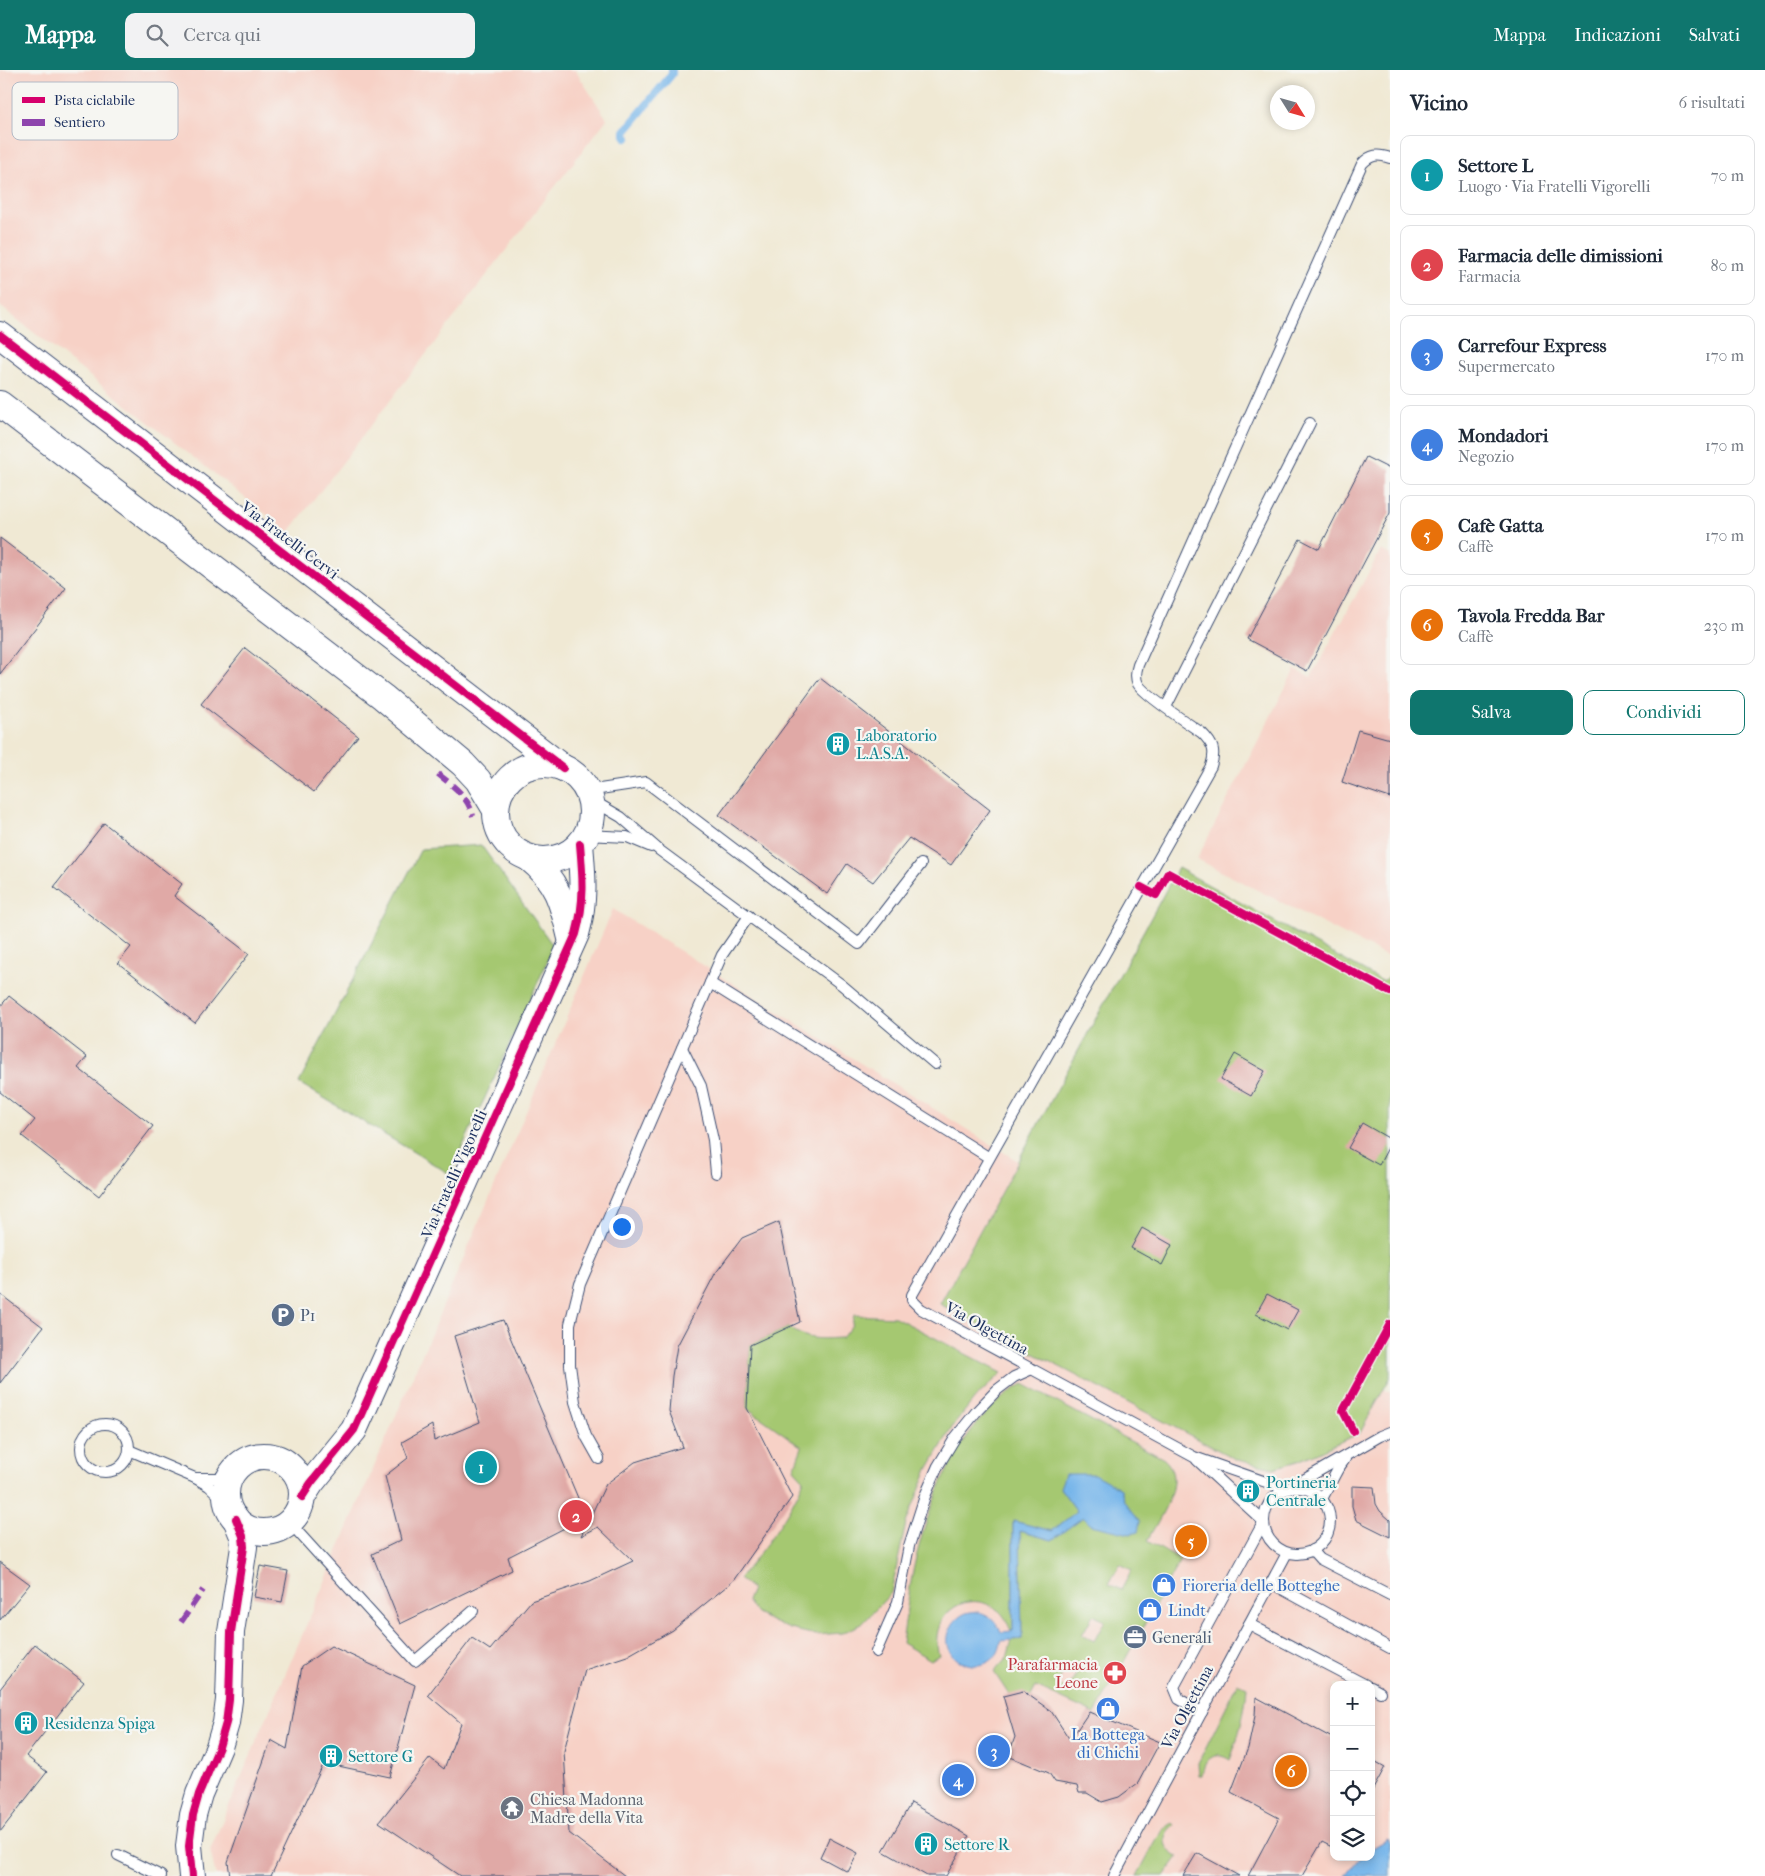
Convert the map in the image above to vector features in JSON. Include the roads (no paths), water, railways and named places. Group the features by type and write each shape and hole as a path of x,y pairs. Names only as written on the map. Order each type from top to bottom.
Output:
{"street":[{"name":"Via Fratelli Cervi","path":"0,335 563,768"},
{"path":"0,404 383,697 463,764 478,780 496,810"},
{"path":"529,858 556,859 569,853 583,840 592,815 589,795 578,777 563,768 538,764 519,772 505,785 499,797 496,810 501,834 510,846 529,858 548,875 555,887 562,903 572,942"},
{"name":"Via Fratelli Vigorelli","path":"302,1497 354,1430 572,942 583,904 583,840"},
{"name":"Via Fratelli Vigorelli","path":"285,1462 305,1465 322,1460 338,1451"},
{"path":"192,1876 189,1841 193,1815 203,1782 219,1747 226,1723 229,1700 231,1632 242,1562 243,1536 232,1511 227,1487 233,1473 243,1462 257,1456 271,1456 291,1467 300,1481 302,1497 296,1515 252,1547 242,1562"},
{"path":"232,1511 252,1530 279,1527"}],"lane":[{"path":"710,983 988,1157 1211,766 1214,748 1209,740 1202,733 1146,694 1138,684 1135,674 1358,171 1362,164 1373,156 1378,155 1390,158"},
{"path":"1166,707 1310,423"},
{"path":"589,795 646,782 859,944 921,864"},
{"path":"589,795 621,817 659,850 842,985 935,1064"},
{"path":"583,840 627,837 659,850"},
{"path":"599,1459 586,1436 575,1402 570,1365 570,1324 580,1284 722,955 749,916"},
{"path":"682,1048 700,1086 713,1140 716,1173"},
{"name":"Via Olgettina","path":"988,1157 914,1288 912,1300 921,1309 1194,1457"},
{"path":"876,1652 898,1602 909,1546 925,1496 938,1466 955,1438 981,1406 1014,1377 1032,1369"},
{"path":"111,1424 123,1432 127,1438 129,1450 124,1462 118,1468 103,1472 96,1470 84,1459 81,1443 89,1430 96,1426 111,1424"},
{"path":"1202,1712 1183,1703 1179,1699 1174,1687 1263,1522 1265,1510 1270,1501 1277,1494 1390,1432"},
{"path":"129,1450 195,1478 209,1486 232,1511"},
{"path":"1322,1499 1338,1469 1349,1454"},
{"path":"1194,1457 1288,1489 1305,1488 1314,1492 1322,1499 1329,1514 1329,1530 1322,1543 1312,1550 1299,1554 1287,1553 1278,1548 1270,1541 1263,1522 1194,1457"},
{"path":"195,1478 217,1478 233,1473"},
{"path":"279,1527 415,1660 473,1611"},
{"path":"1312,1550 1320,1559 1390,1595"},
{"name":"Via Olgettina","path":"1114,1876 1287,1553"},
{"path":"1271,1583 1390,1648"},
{"path":"1250,1624 1358,1681"},
{"path":"118,1855 161,1876"}],"water":[{"path":"1065,1474 1094,1474 1121,1489 1124,1500 1140,1521 1138,1532 1130,1534 1091,1525 1083,1517 1052,1540 1020,1531 1022,1639 1001,1641 997,1653 990,1661 980,1665 970,1665 960,1661 952,1654 948,1644 949,1632 951,1626 964,1614 970,1612 981,1613 991,1618 1001,1632 1013,1631 1013,1521 1052,1531 1077,1511 1060,1488"},
{"path":"1388,1839 1390,1843 1390,1876 1346,1876 1358,1861 1375,1861 1375,1847"}],"waterway":[{"path":"627,138 625,131 672,74 672,70"}],"place":[{"name":"Laboratorio L.A.S.A.","path":"838,744"},
{"name":"P1","path":"283,1315"},
{"name":"Settore L","path":"481,1467"},
{"name":"Portineria Centrale","path":"1248,1491"},
{"name":"Farmacia delle dimissioni","path":"576,1516"},
{"name":"Cafè Gatta","path":"1191,1541"},
{"name":"Fioreria delle Botteghe","path":"1164,1585"},
{"name":"Lindt","path":"1150,1610"},
{"name":"Generali","path":"1135,1637"},
{"name":"Parafarmacia Leone","path":"1115,1673"},
{"name":"La Bottega di Chichi","path":"1108,1709"},
{"name":"Residenza Spiga","path":"26,1723"},
{"name":"Carrefour Express","path":"994,1751"},
{"name":"Settore G","path":"331,1756"},
{"name":"Tavola Fredda Bar","path":"1291,1771"},
{"name":"Mondadori","path":"958,1780"},
{"name":"Chiesa Madonna Madre della Vita","path":"512,1808"},
{"name":"Settore R","path":"926,1844"}]}
